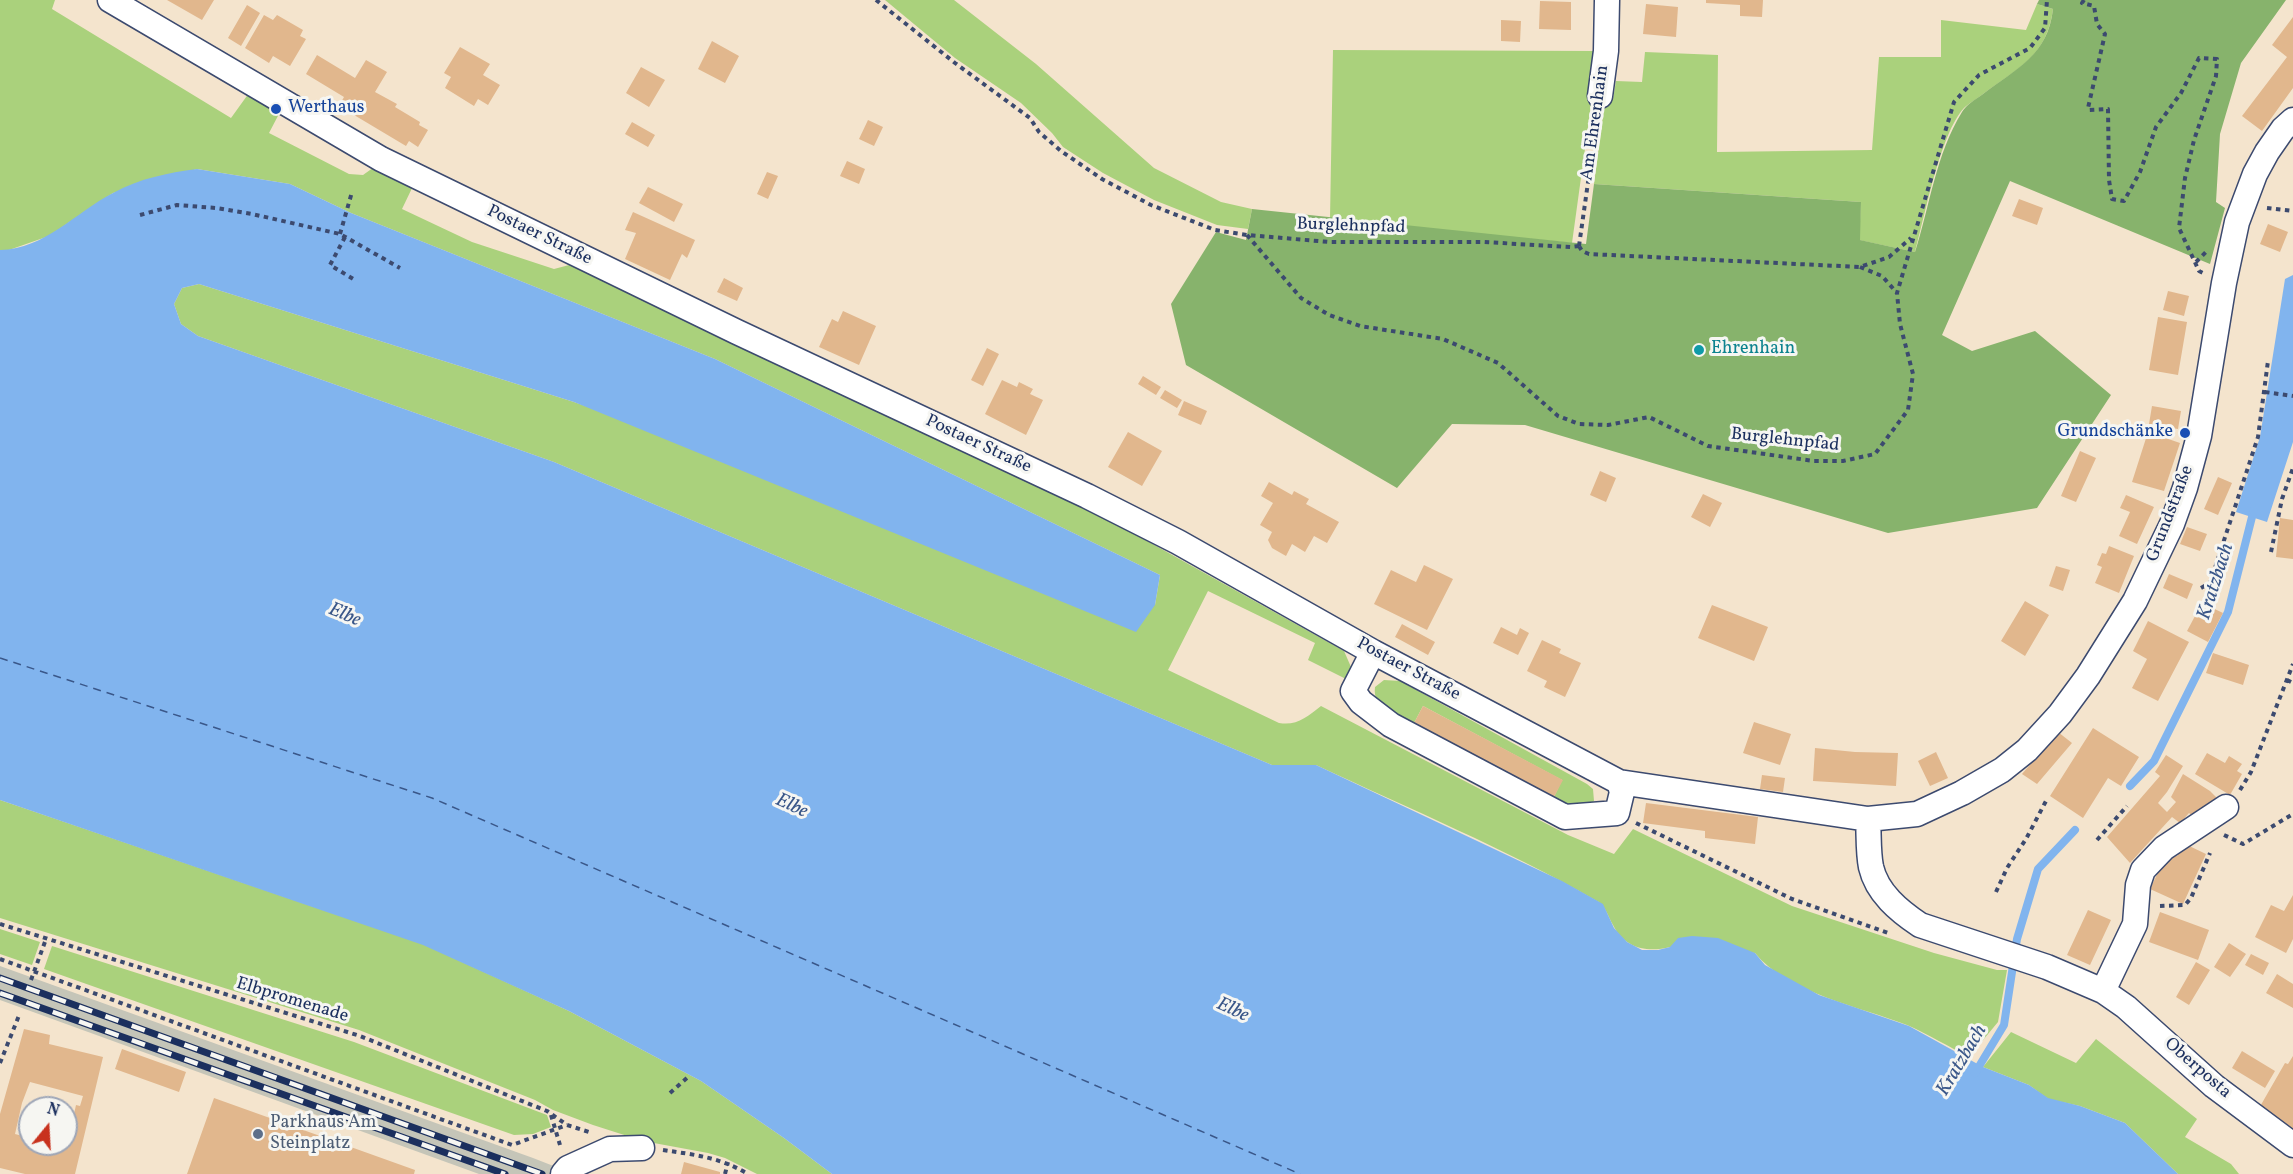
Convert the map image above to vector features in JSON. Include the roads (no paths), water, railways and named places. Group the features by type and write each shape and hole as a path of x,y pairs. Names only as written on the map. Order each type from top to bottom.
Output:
{"street":[{"name":"Postaer Straße","path":"110,0 381,159 737,332 1087,496 1178,542 1373,652 1619,782 1868,819 1917,814 1962,793 2002,770"},
{"name":"Am Ehrenhain","path":"1600,96 1606,51 1607,0"},
{"name":"Grundstraße","path":"2002,770 2034,743 2060,714 2088,676 2135,601 2172,524 2185,488 2199,435 2224,283 2237,222 2263,159 2283,129 2293,120"},
{"path":"1373,652 1353,691 1361,702 1391,725 1565,817 1617,813 1622,792 1619,782"},
{"path":"2103,990 2135,924 2138,885 2143,870 2164,848 2226,807"},
{"name":"Oberposta","path":"1868,819 1871,868 1887,897 1902,913 1920,925 2047,967 2103,990 2214,1086 2293,1145"},
{"path":"566,1171 610,1149 642,1148"}],"water":[{"name":"Elbe","path":"197,169 290,184 351,213 715,359 1160,575 1155,605 1136,632 574,402 199,284 182,288 174,304 181,324 198,336 554,462 1272,765 1316,765 1562,881 1603,904 1614,928 1627,942 1642,950 1670,947 1678,938 1692,936 1718,938 1755,953 1765,965 1819,995 1909,1026 1983,1067 2029,1085 2048,1098 2080,1106 2125,1123 2178,1174 832,1174 701,1081 569,1011 423,945 0,800 0,250 16,248 46,237 99,201 134,183 165,174"},
{"path":"2293,275 2293,442 2267,522 2236,512 2260,437 2285,279"}],"waterway":[{"name":"Kratzbach","path":"2130,786 2154,761 2228,612 2254,509"},
{"name":"Kratzbach","path":"1975,1073 2004,1025 2017,939 2038,869 2075,830"}],"railway":[{"path":"0,978 542,1174"},
{"path":"0,993 505,1174"}],"place":[{"name":"Werthaus","path":"276,109"},
{"name":"Ehrenhain","path":"1699,350"},
{"name":"Grundschänke","path":"2185,433"},
{"name":"Parkhaus Am Steinplatz","path":"258,1134"}]}
